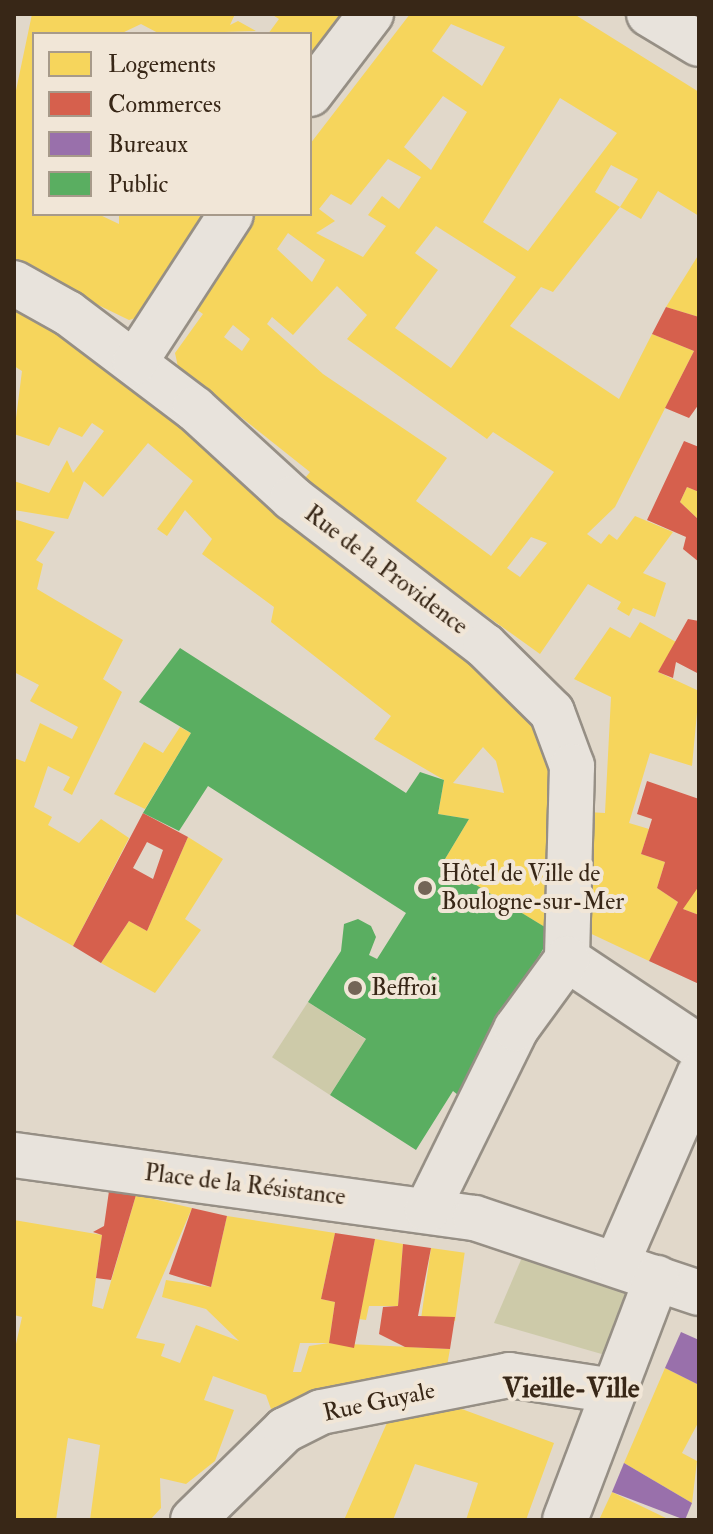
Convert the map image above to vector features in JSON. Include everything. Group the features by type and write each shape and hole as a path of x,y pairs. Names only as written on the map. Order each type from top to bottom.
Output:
{"street":[{"path":"312,91 371,14"},
{"path":"649,14 699,44"},
{"path":"135,362 230,216"},
{"name":"Rue de la Providence","path":"14,283 135,362 304,508 485,646 563,727 573,785 567,959"},
{"path":"427,1210 516,1029 567,959 698,1071 617,1263"},
{"name":"Place de la Résistance","path":"14,1155 319,1194 475,1218 617,1263 699,1293"},
{"path":"565,1520 657,1278"},
{"name":"Rue Guyale","path":"193,1520 302,1420 525,1374 614,1391"}],"shaded area":[{"path":"308,1002 366,1040 330,1095 272,1057"},
{"path":"529,1241 633,1288 612,1357 494,1323"}],"building: Logements":[{"path":"32,14 235,14 230,25 238,21 256,31 156,32 141,24 124,32 32,32 32,216 102,216 119,224 119,216 207,216 142,316 129,320 14,264 14,100"},
{"path":"271,14 340,14 312,58 312,32 269,32 279,19"},
{"path":"410,14 574,14 699,92 699,216 658,191 641,219 620,207 553,292 541,287 510,326 619,399 652,334 694,351 615,507 587,534 601,544 609,534 617,540 635,516 673,532 643,573 666,583 655,617 633,608 629,616 617,609 621,602 588,584 540,654 301,483 310,472 178,367 175,353 203,314 193,307 256,216 312,216 312,141","holes":["451,24 505,47 482,86 432,51","443,96 467,112 431,170 404,147","560,98 617,133 528,251 483,222","388,159 421,177 399,209 382,196 368,215 386,226 363,257 316,233 335,221 319,209 331,194 351,205","611,165 638,179 620,207 595,192","436,226 516,277 451,368 395,328 438,270 415,253","288,233 325,260 312,282 277,249","337,286 367,315 347,339 487,439 493,432 554,472 491,556 416,501 447,458 323,374 267,324 272,317 293,335","233,325 250,339 242,351 224,337","531,537 547,543 520,577 507,568"]},
{"path":"699,254 699,317 666,307"},
{"path":"14,302 51,321 486,670 553,745 553,932 442,864 469,819 438,814 444,780 374,739 391,716 271,622 274,607 202,554 212,539 185,510 167,536 157,529 193,481 148,443 103,497 84,481 68,519 14,510 14,481 49,493 67,460 73,473 104,431 92,423 82,437 59,427 49,446 14,434 22,371 14,366","holes":["483,747 496,761 504,793 453,783"]},
{"path":"687,487 699,492 699,520 680,502"},
{"path":"14,519 55,532 36,560 43,564 37,589 123,640 103,679 122,692 72,795 63,790 70,777 48,766 34,807 52,817 48,825 79,843 101,819 129,838 73,946 14,913 14,758 25,762 40,723 72,739 78,727 30,701 39,685 14,672"},
{"path":"640,622 676,642 658,672 699,691 692,766 650,753 629,823 649,829 641,854 665,862 657,888 678,902 649,961 581,929 587,812 605,813 611,697 574,679 610,627 630,638"},
{"path":"180,727 191,733 145,809 114,794 144,742 163,753"},
{"path":"188,837 223,859 185,919 201,930 155,993 101,963 129,921 147,931"},
{"path":"694,883 699,886 699,915 683,909"},
{"path":"136,1195 192,1208 136,1338 165,1344 161,1356 180,1363 196,1325 239,1341 206,1309 162,1297 166,1280 211,1287 227,1216 335,1233 321,1299 335,1302 329,1343 450,1349 445,1377 305,1395 271,1409 266,1395 213,1376 204,1400 234,1410 215,1461 186,1484 160,1478 161,1508 150,1520 90,1520 100,1445 68,1438 56,1520 14,1520 14,1353 22,1317 14,1315 14,1220 102,1235 92,1306 103,1309","holes":["300,1343 329,1343 309,1346 301,1372 293,1372"]},
{"path":"375,1239 403,1244 398,1306 369,1306 366,1320 359,1319"},
{"path":"431,1248 465,1253 455,1321 421,1316"},
{"path":"665,1368 699,1385 699,1421 682,1453 697,1461 692,1503 624,1463"},
{"path":"436,1407 459,1408 554,1443 526,1520 466,1520 478,1483 415,1464 393,1520 344,1520 390,1416"},
{"path":"612,1492 670,1520 599,1520"}],"building: Commerces":[{"path":"666,307 699,317 699,404 689,418 665,408 694,351 652,334"},
{"path":"684,441 699,447 699,492 687,487 680,502 699,520 699,562 683,549 686,537 647,520"},
{"path":"688,619 699,621 699,674 676,662 673,678 658,672"},
{"path":"647,781 699,799 699,886 683,909 699,915 699,984 649,961 678,902 657,888 665,862 641,854 652,819 637,814"},
{"path":"143,813 188,837 147,931 129,921 101,963 73,946","holes":["147,842 163,850 153,879 133,868"]},
{"path":"109,1191 136,1195 111,1280 96,1278 102,1235 93,1232 104,1226"},
{"path":"192,1208 227,1216 211,1287 169,1274"},
{"path":"335,1233 375,1239 354,1348 329,1343 335,1302 321,1299"},
{"path":"403,1244 431,1248 418,1316 455,1317 450,1349 405,1347 379,1334 383,1307 398,1306"}],"building: Bureaux":[{"path":"681,1332 699,1340 699,1385 665,1368"},
{"path":"624,1463 692,1503 685,1520 612,1492"}],"building: Public":[{"name":"Hôtel de Ville de Boulogne-sur-Mer","path":"180,648 406,793 420,772 444,780 438,814 469,819 442,864 553,932 458,1095 453,1091 416,1150 330,1095 366,1039 308,1002 341,951 344,924 358,919 371,926 376,937 369,955 377,959 406,913 208,786 179,831 143,813 191,733 139,702"}],"place":[{"name":"Hôtel de Ville de Boulogne-sur-Mer","path":"425,888"},
{"name":"Beffroi","path":"355,988"}],"district":[{"name":"Vieille-Ville","path":"571,1389"}]}
